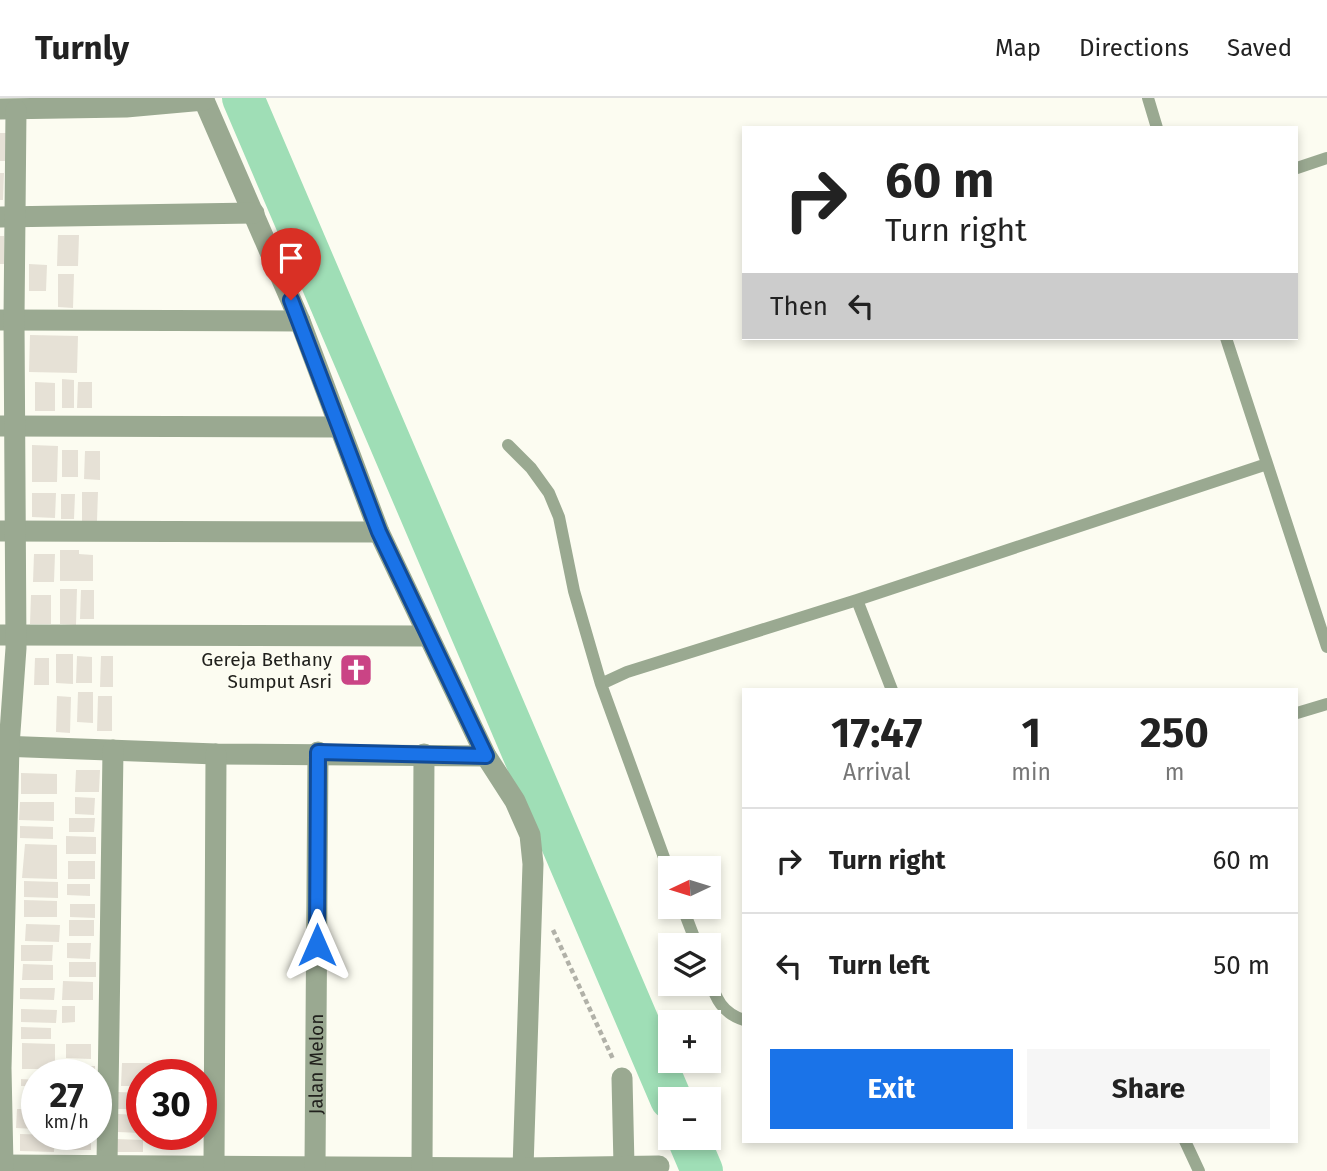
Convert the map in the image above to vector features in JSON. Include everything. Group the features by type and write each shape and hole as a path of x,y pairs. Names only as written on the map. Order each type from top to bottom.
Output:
{"street":[{"path":"523,1168 533,864 530,835 515,801 486,756 379,532 300,321 203,99 126,107 8,110 8,635 4,746 1,1166 107,1164 523,1168 659,1166"},
{"path":"8,217 254,213"},
{"path":"7,320 300,321"},
{"path":"8,426 339,427"},
{"path":"8,531 379,532"},
{"path":"8,635 427,636"},
{"path":"4,746 216,754 318,752 486,756"},
{"path":"107,1164 113,750"},
{"name":"Jalan Melon","path":"315,1166 318,752"},
{"path":"214,1166 216,754"},
{"path":"422,1167 424,754"},
{"path":"622,1077 624,1166"}],"lane":[{"path":"1148,98 1156,126"},
{"path":"1298,168 1327,158"},
{"path":"1227,340 1327,647"},
{"path":"508,445 531,468 549,493 559,517 574,591 601,684 663,856"},
{"path":"601,684 627,672 857,600 1267,464"},
{"path":"857,600 891,688"},
{"path":"1298,713 1327,704"},
{"path":"716,996 730,1015 742,1019"},
{"path":"1186,1143 1199,1171"}],"path":[{"path":"549,921 622,1077"}],"building":[{"path":"0,133 8,133 7,161 0,161"},
{"path":"0,173 4,173 3,200 0,200"},
{"path":"58,235 79,235 78,266 57,266"},
{"path":"0,236 4,236 4,264 0,264"},
{"path":"29,264 47,265 46,291 29,291"},
{"path":"58,274 74,274 73,308 58,307"},
{"path":"30,335 78,336 77,373 29,372"},
{"path":"62,379 74,380 74,408 62,408"},
{"path":"35,382 55,383 55,411 35,411"},
{"path":"78,382 92,382 92,408 77,408"},
{"path":"32,445 58,446 57,482 32,482"},
{"path":"62,450 78,450 78,477 62,477"},
{"path":"85,451 100,451 100,480 84,479"},
{"path":"82,492 98,492 97,521 82,521"},
{"path":"32,493 56,493 55,518 32,517"},
{"path":"61,494 75,494 74,519 61,519"},
{"path":"60,550 79,550 79,554 93,555 93,581 60,581"},
{"path":"34,554 55,554 54,582 33,582"},
{"path":"60,589 77,589 76,625 60,624"},
{"path":"81,590 94,590 94,619 80,619"},
{"path":"31,595 51,595 51,624 30,624"},
{"path":"56,654 73,654 73,684 56,683"},
{"path":"77,656 92,657 92,683 76,683"},
{"path":"101,656 113,656 113,687 100,687"},
{"path":"35,658 49,658 49,685 34,685"},
{"path":"78,692 93,692 93,723 77,722"},
{"path":"57,696 71,697 70,733 56,732"},
{"path":"98,696 112,696 112,731 97,731"},
{"path":"76,770 100,770 99,792 75,792"},
{"path":"21,773 57,774 57,794 21,794"},
{"path":"75,797 95,798 94,815 75,814"},
{"path":"20,802 54,802 54,821 19,820"},
{"path":"69,818 95,818 94,832 69,832"},
{"path":"20,826 53,827 53,839 20,838"},
{"path":"66,836 96,837 96,854 66,854"},
{"path":"25,844 57,845 57,879 22,878"},
{"path":"68,861 95,861 95,879 68,879"},
{"path":"24,881 58,882 58,898 24,897"},
{"path":"67,884 90,884 90,896 67,895"},
{"path":"24,900 57,901 57,917 24,917"},
{"path":"70,904 95,904 95,918 70,917"},
{"path":"69,920 94,920 94,936 69,936"},
{"path":"26,924 60,925 59,942 25,941"},
{"path":"67,943 91,943 90,959 67,958"},
{"path":"21,945 53,945 52,961 21,961"},
{"path":"69,962 96,962 96,977 69,977"},
{"path":"23,964 53,965 53,980 22,980"},
{"path":"63,981 93,982 93,1000 62,1000"},
{"path":"20,988 55,988 54,1000 20,999"},
{"path":"62,1006 75,1006 75,1022 62,1023"},
{"path":"21,1009 57,1010 56,1023 21,1022"},
{"path":"21,1027 51,1028 51,1039 21,1039"},
{"path":"22,1043 55,1044 55,1059 22,1059"},
{"path":"66,1044 91,1044 91,1059 66,1058"},
{"path":"122,1063 126,1063 126,1086 121,1086"},
{"path":"118,1092 126,1092 126,1109 118,1109"},
{"path":"17,1109 21,1109 21,1128 16,1128"},
{"path":"118,1114 126,1114 126,1132 117,1132"},
{"path":"20,1134 21,1150 54,1150 54,1152 20,1151"},
{"path":"116,1139 126,1139 126,1150 143,1150 143,1152 116,1152"}],"waterway":[{"path":"243,98 666,1087"},
{"path":"693,1150 702,1171"}],"place":[{"name":"Gereja Bethany Sumput Asri","path":"356,670"}],"route":[{"path":"291,300 379,532 486,756 318,752 317,945"}]}
